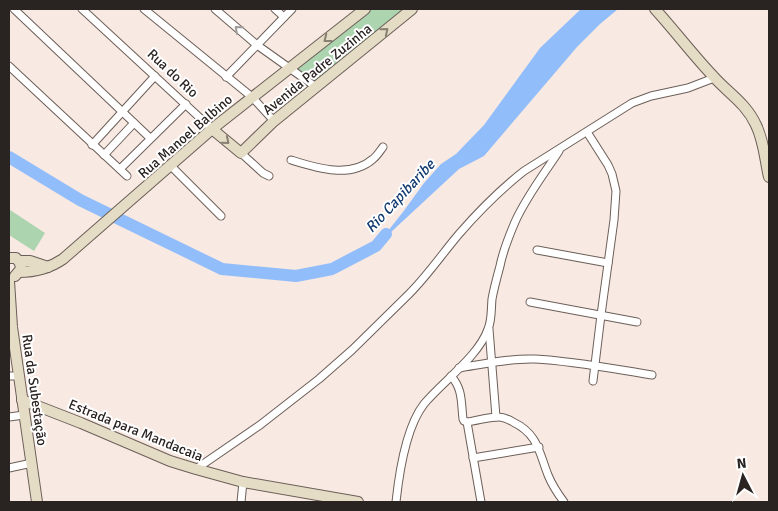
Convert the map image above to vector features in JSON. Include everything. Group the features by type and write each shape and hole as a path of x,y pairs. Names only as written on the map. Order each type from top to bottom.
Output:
{"street":[{"path":"14,9 150,138"},
{"name":"Rua do Rio","path":"82,9 212,129 263,173 269,176"},
{"path":"144,9 252,97 274,122"},
{"path":"215,9 256,44 316,87"},
{"path":"275,9 284,17"},
{"path":"226,77 292,9"},
{"name":"Rua Manoel Balbino","path":"9,276 15,276 19,272 35,271 63,259 212,129 366,9"},
{"name":"Avenida Padre Zuzinha","path":"240,153 274,122 412,9"},
{"path":"655,9 714,78 741,102 750,113 757,126 769,174"},
{"path":"9,66 127,176"},
{"path":"92,145 155,76"},
{"path":"196,469 267,420 336,364 421,282 460,233 511,181 524,171 632,103 688,88 714,78"},
{"path":"120,169 186,104"},
{"path":"104,155 134,123"},
{"path":"587,132 608,165 615,182 615,204 593,381"},
{"path":"291,160 313,167 336,171 356,168 372,160 383,147"},
{"path":"496,417 489,329 492,298 498,272 515,222 522,208 560,149"},
{"path":"171,166 221,216"},
{"path":"537,250 608,264"},
{"path":"12,258 48,266"},
{"path":"12,258 21,266 19,272"},
{"name":"Rua da Subestação","path":"9,281 14,376 22,400 37,502"},
{"path":"530,302 637,322"},
{"path":"396,502 399,471 418,414 424,405 476,350 489,329"},
{"path":"459,368 492,362 534,359 596,366 652,376"},
{"path":"451,376 460,390 463,419 467,422 481,502"},
{"name":"Estrada para Mandacaia","path":"22,400 82,423 170,461 196,469 243,482 330,500 358,502"},
{"path":"9,417 24,415"},
{"path":"467,422 496,417 518,424 528,431 538,447 550,479 564,502"},
{"path":"473,458 538,447"},
{"path":"9,468 32,463"},
{"path":"241,502 243,482"}],"green space":[{"path":"369,9 409,9 316,86 292,69"},
{"path":"10,210 45,233 34,251 9,235"}],"water":[{"path":"581,9 618,9 577,47 484,156 459,169 376,246 424,183 441,164 456,154 484,125 540,48"}],"waterway":[{"name":"Rio Capibaribe","path":"9,157 80,200 222,269 296,276 332,269 376,246 386,234"}]}
